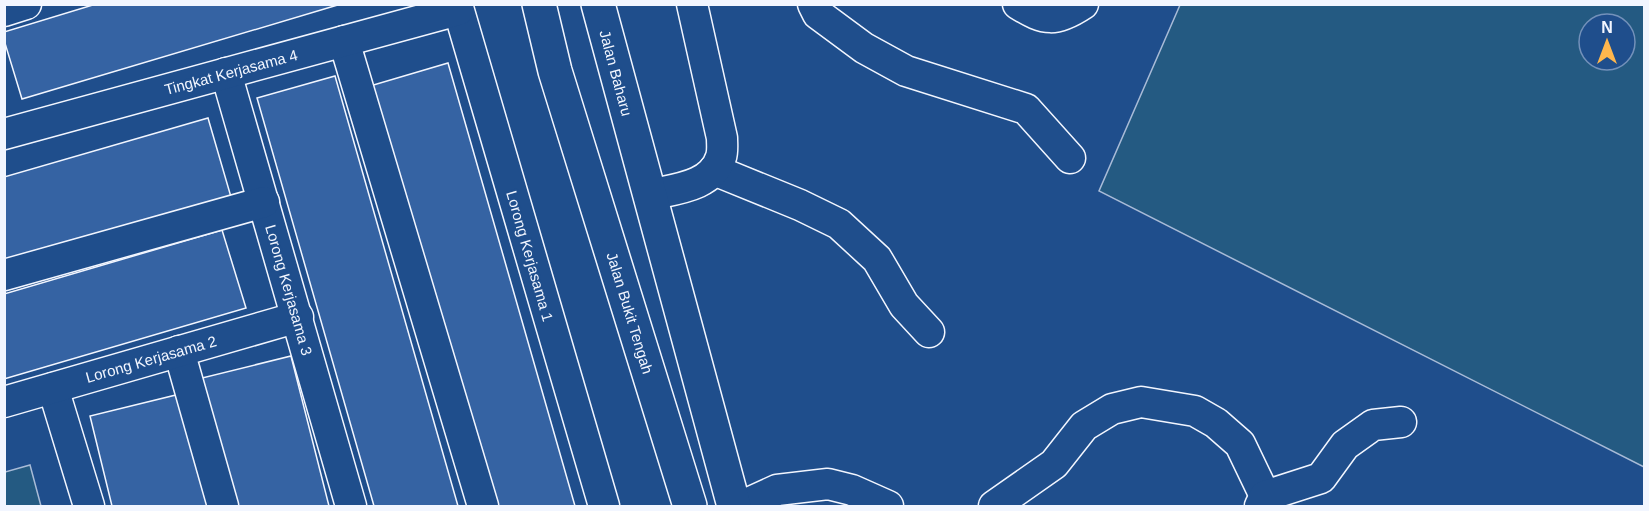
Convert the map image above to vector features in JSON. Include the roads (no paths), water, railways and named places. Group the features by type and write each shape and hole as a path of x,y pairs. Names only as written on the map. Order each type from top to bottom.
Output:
{"highway":[{"path":"525,4 555,71"},
{"path":"539,4 555,71"},
{"name":"Jalan Baharu","path":"598,4 634,142"},
{"path":"611,4 634,142 734,507"},
{"name":"Jalan Bukit Tengah","path":"555,71 690,507"}],"street":[{"path":"4,11 26,4"},
{"path":"649,195 702,182 714,170 721,157 722,138 692,4"},
{"path":"813,4 818,14 864,48 906,71 1026,109 1070,158"},
{"path":"1018,4 1037,16 1064,17 1083,4"},
{"name":"Tingkat Kerjasama 4","path":"4,134 344,41 458,7"},
{"name":"Lorong Kerjasama 1","path":"458,7 604,507"},
{"path":"344,41 483,507"},
{"name":"Lorong Kerjasama 3","path":"226,74 351,507"},
{"path":"714,170 800,205 839,224 877,259 904,305 929,332"},
{"path":"4,274 264,202"},
{"name":"Lorong Kerjasama 2","path":"4,402 298,317"},
{"path":"179,351 223,507"},
{"path":"53,388 89,507"},
{"path":"994,507 1054,464 1084,426 1112,409 1141,402 1195,411 1216,423 1240,444 1263,501 1321,478 1345,445 1373,425 1401,422"},
{"path":"742,507 777,490 828,484 852,490 888,507"}]}
